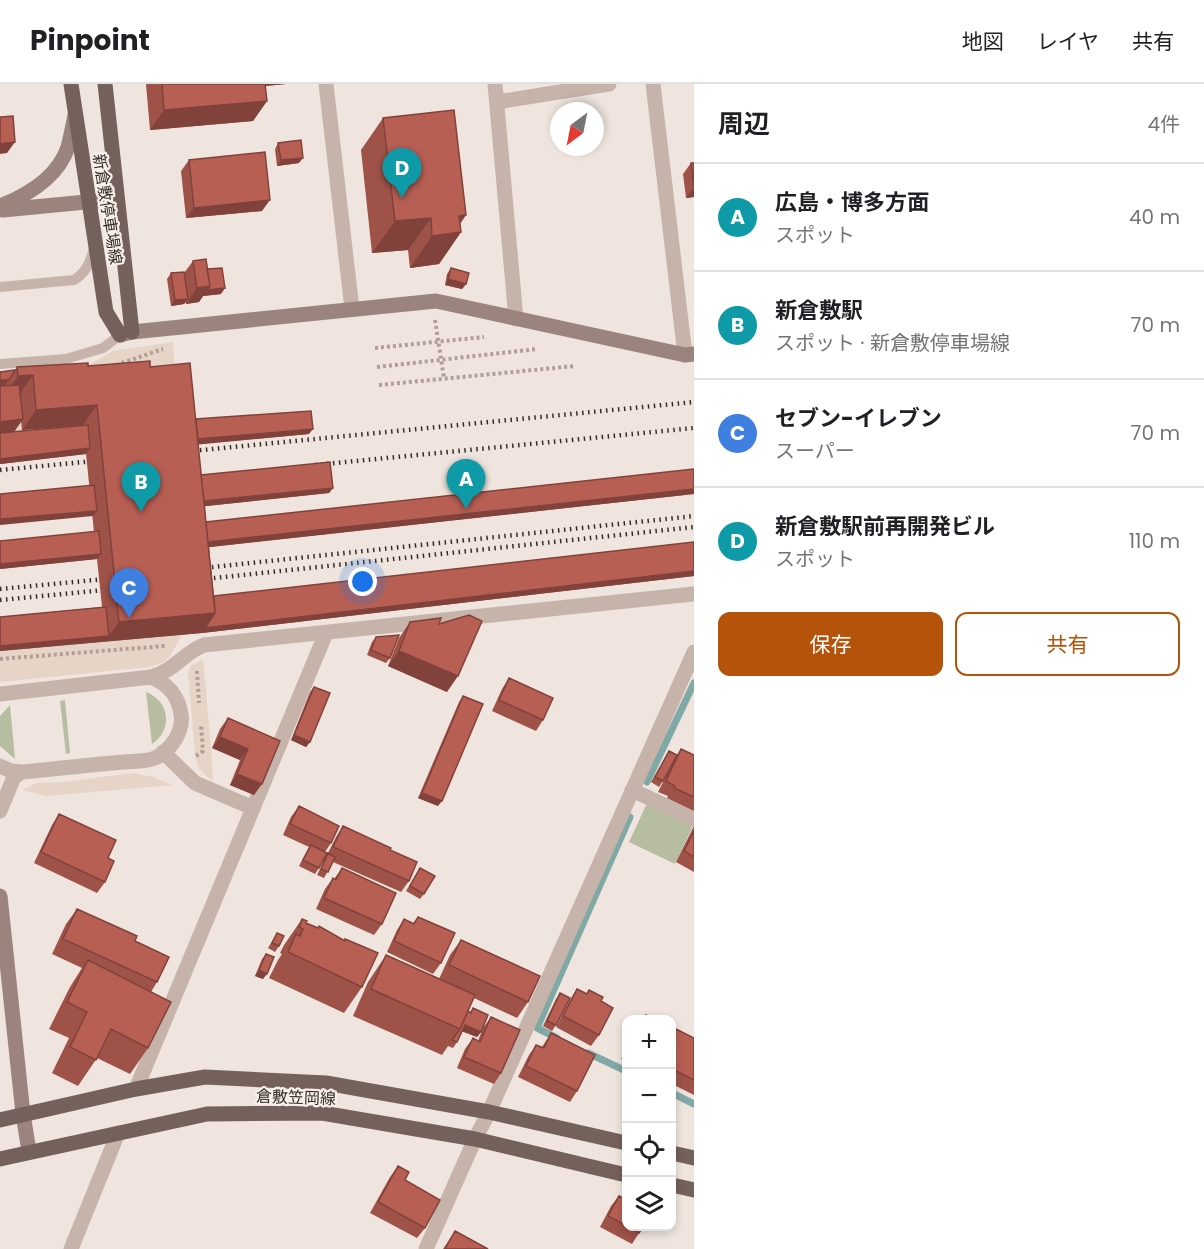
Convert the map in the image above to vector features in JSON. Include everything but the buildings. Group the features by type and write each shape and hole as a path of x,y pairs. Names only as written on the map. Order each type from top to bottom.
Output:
{"main road":[{"name":"新倉敷停車場線","path":"71,84 106,312 126,333"},
{"name":"新倉敷停車場線","path":"105,84 117,199 126,333"},
{"name":"倉敷笠岡線","path":"0,1120 136,1089 205,1077 326,1083 489,1112 622,1142"},
{"name":"倉敷笠岡線","path":"0,1159 207,1114 321,1113 475,1139 622,1173"},
{"path":"676,1154 694,1158"},
{"path":"676,1186 694,1190"}],"street":[{"path":"326,84 352,309"},
{"path":"495,84 516,319"},
{"path":"497,102 609,84"},
{"path":"126,333 432,301 690,355 653,84"},
{"path":"0,206 20,198 44,181 59,165 68,147 75,113"},
{"path":"0,210 117,199"},
{"path":"1,693 151,677 165,673 193,649 204,645 694,594"},
{"path":"136,1089 326,633"},
{"path":"426,1249 694,652"},
{"path":"0,766 11,771 22,772 154,759 172,746 180,730 182,718 180,705 173,692 164,682 151,677"},
{"path":"164,752 195,783 253,808"},
{"path":"0,811 14,777 22,772"},
{"path":"632,790 694,819"},
{"path":"0,896 29,1151"},
{"path":"71,1249 118,1133"}],"lane":[{"path":"0,287 74,280 83,274 90,263 95,247"},
{"path":"0,364 66,359 103,348 126,333"}],"path":[{"path":"432,301 444,378"},
{"path":"424,320 435,319 446,322"},
{"path":"375,348 484,337"},
{"path":"112,367 173,346"},
{"path":"377,367 537,350"},
{"path":"379,385 574,366"},
{"path":"0,659 165,646 173,651"}],"green space":[{"path":"146,692 160,702 166,716 163,731 152,744"},
{"path":"65,700 70,753 66,754 60,701"},
{"path":"10,705 15,759 0,746 0,716"},
{"path":"647,803 693,826 675,864 629,842"}],"shaded area":[{"path":"173,342 176,383 19,395 23,430 83,425 84,431 12,437 0,401 0,377 82,369 113,351"},
{"path":"182,635 164,662 149,667 0,682 0,651"},
{"path":"203,659 213,781 198,767 188,673 191,665"},
{"path":"133,773 153,777 172,785 47,796 22,790 37,783 64,782"}],"waterway":[{"path":"647,782 694,683"},
{"path":"557,1038 537,1028 630,817"},
{"path":"588,1053 622,1069"},
{"path":"676,1095 694,1104"}],"railway":[{"path":"182,452 694,402"},
{"path":"315,465 694,428"},
{"path":"0,470 105,460"},
{"path":"194,569 694,516"},
{"path":"196,580 694,527"},
{"path":"0,589 116,578"},
{"path":"0,600 115,589"}],"place":[{"name":"新倉敷駅前再開発ビル","path":"402,198"},
{"name":"広島・博多方面","path":"466,509"},
{"name":"新倉敷駅","path":"141,512"},
{"name":"セブン-イレブン","path":"129,618"}]}
